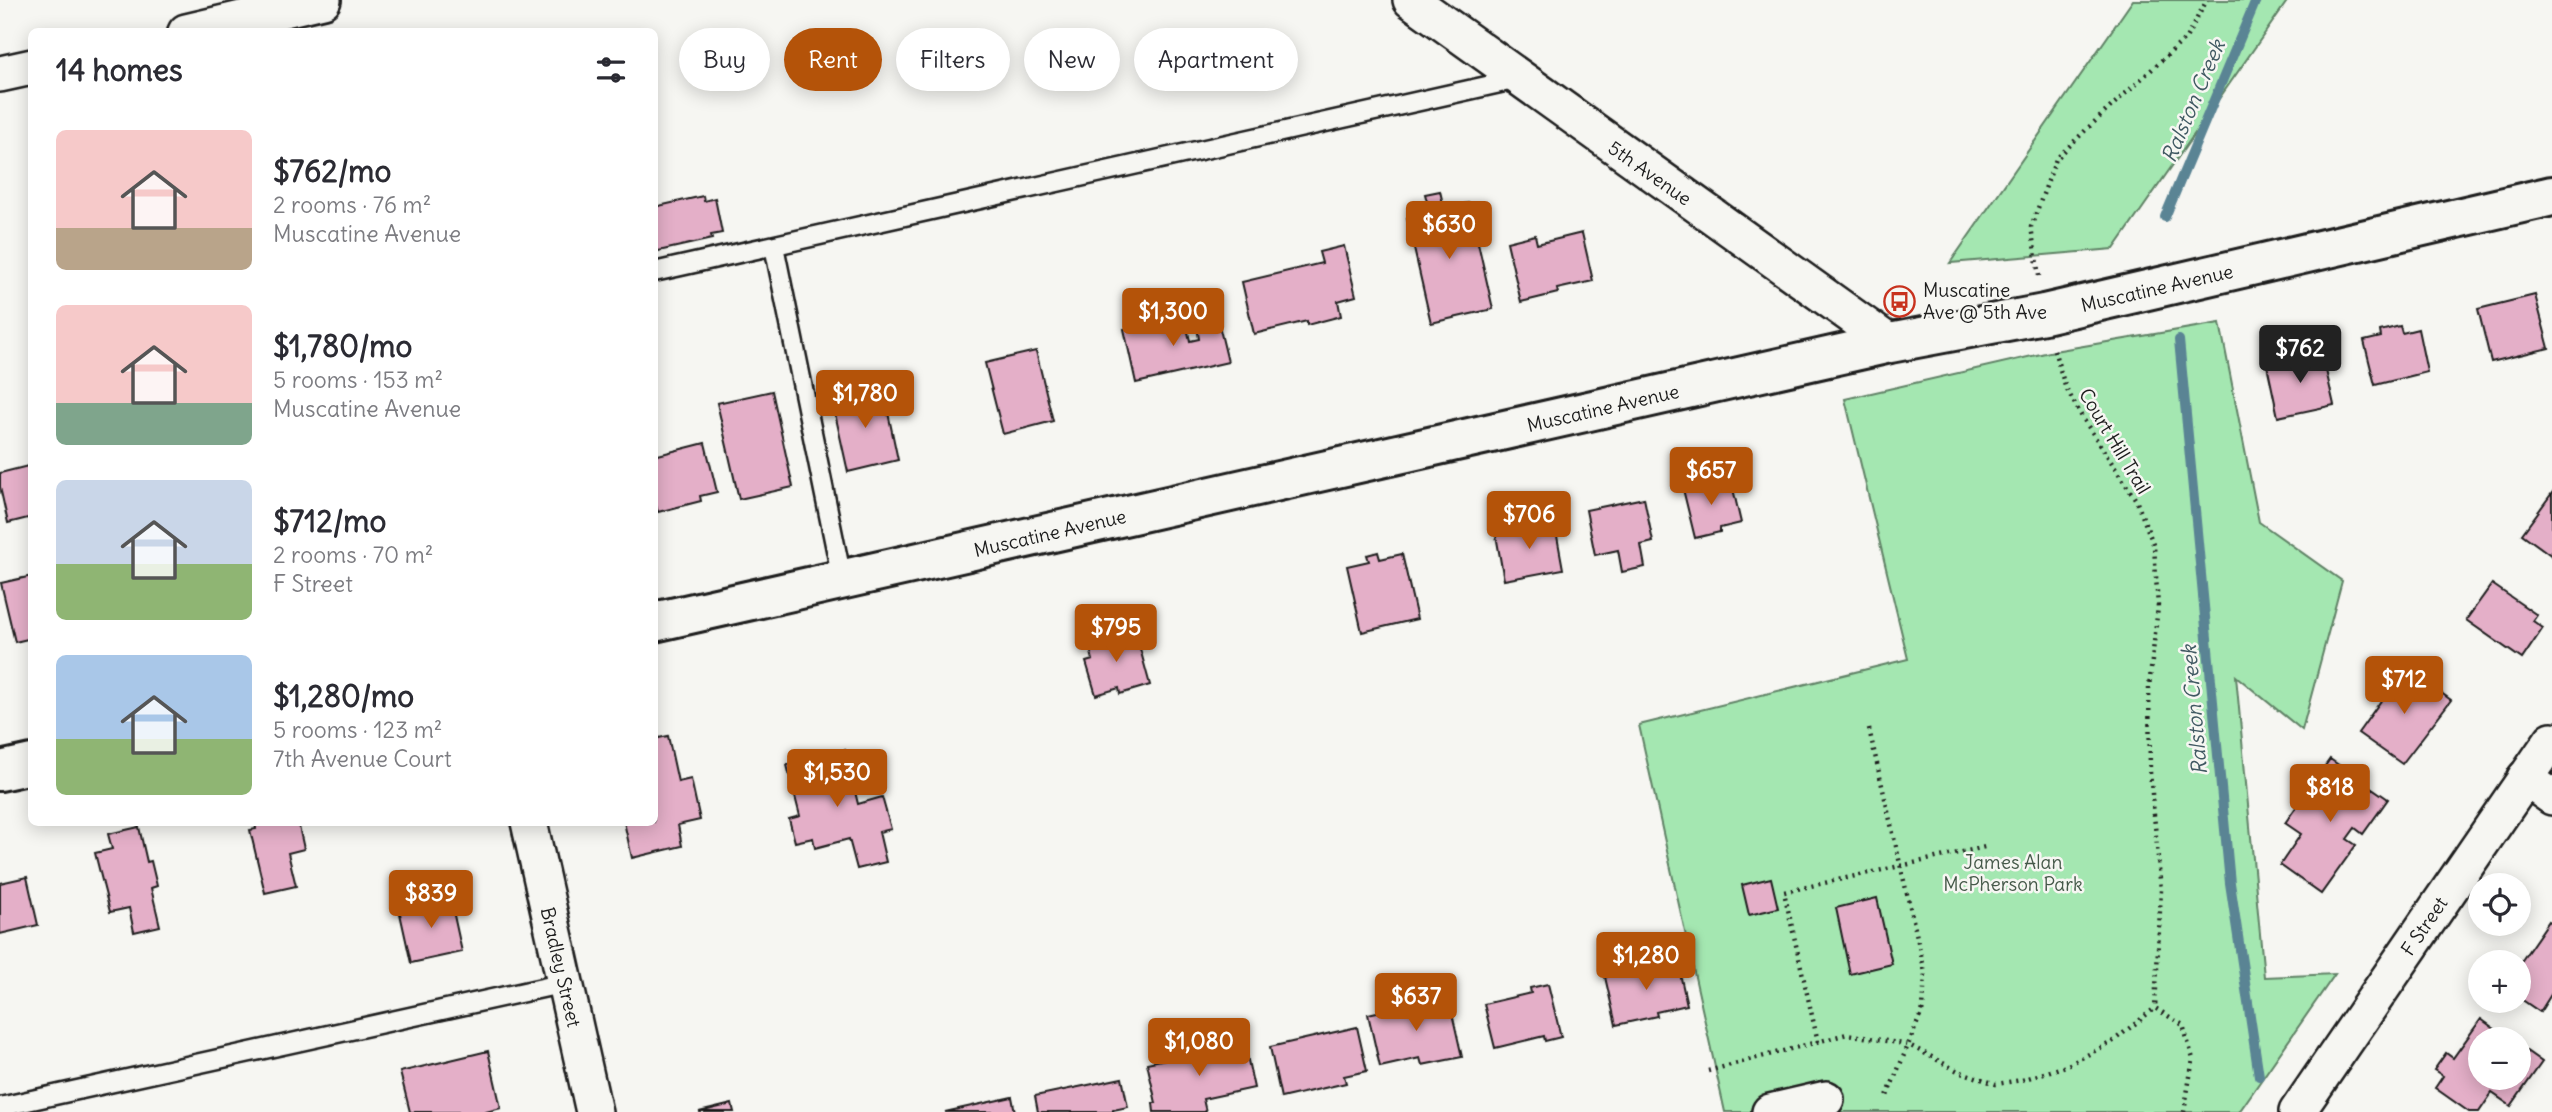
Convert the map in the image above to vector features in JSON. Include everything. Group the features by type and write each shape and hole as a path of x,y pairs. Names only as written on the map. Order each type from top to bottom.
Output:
{"main road":[{"name":"Muscatine Avenue","path":"658,621 1890,343 2044,314 2552,196"},
{"path":"0,771 28,765"}],"street":[{"path":"203,28 323,0"},
{"name":"5th Avenue","path":"1411,0 1890,343"},
{"path":"0,74 28,68"},
{"name":"F Street","path":"2297,1112 2539,788 2552,740"},
{"name":"Bradley Street","path":"531,826 594,1112"},
{"path":"1770,1112 1826,1099"}],"lane":[{"path":"658,271 1518,79"},
{"path":"774,246 842,579"},
{"path":"0,1107 565,983"}],"path":[{"name":"Court Hill Trail","path":"2155,1008 2161,890 2150,772 2149,687 2158,607 2154,547 2136,500 2065,386 2044,314 2031,227 2056,159 2186,38 2207,0"},
{"path":"1869,729 1925,972 1923,1009 1887,1097"},
{"path":"1818,1042 1784,892 1985,847"},
{"path":"1708,1071 1847,1034 1909,1045 1958,1071 1996,1084 2022,1080 2066,1066 2112,1042 2155,1008 2183,1026 2193,1059 2184,1112"}],"green space":[{"path":"2133,0 2288,0 2114,249 1950,263"},
{"name":"James Alan McPherson Park","path":"2220,323 2259,522 2342,581 2302,730 2236,676 2264,977 2335,974 2239,1112 1725,1112 1639,725 1908,659 1845,399 2054,351"}],"building":[{"path":"1440,191 1444,208 1469,203 1493,309 1431,323 1407,218 1430,213 1425,194"},
{"path":"703,196 704,201 715,198 722,233 711,235 712,239 658,251 658,206"},
{"path":"1582,233 1593,281 1557,289 1558,293 1521,302 1507,242 1535,235 1537,244"},
{"path":"1344,246 1356,296 1338,301 1341,316 1254,334 1242,282 1322,263 1319,252"},
{"path":"2535,295 2549,348 2491,362 2478,309"},
{"path":"1184,314 1190,341 1199,339 1197,327 1218,321 1228,362 1136,383 1124,329"},
{"path":"2400,326 2402,333 2418,329 2427,372 2375,385 2364,341 2381,337 2380,331"},
{"path":"1036,351 1053,421 1003,434 985,363"},
{"path":"2322,353 2334,405 2278,417 2267,365"},
{"path":"883,389 898,460 848,472 832,400"},
{"path":"772,391 793,487 739,499 717,403"},
{"path":"705,443 717,492 700,496 701,501 658,512 658,455"},
{"path":"28,466 28,518 8,523 0,487 0,473"},
{"path":"1709,479 1710,485 1731,480 1741,523 1695,538 1682,485"},
{"path":"2552,493 2552,556 2522,534"},
{"path":"1644,498 1653,542 1641,545 1645,567 1622,572 1618,550 1595,555 1586,510"},
{"path":"1531,519 1533,528 1555,525 1563,569 1504,580 1496,535 1520,531 1518,521"},
{"path":"1378,552 1380,559 1402,554 1417,619 1362,632 1347,566 1369,561 1367,555"},
{"path":"28,577 28,639 15,642 1,583"},
{"path":"2492,584 2537,615 2533,621 2543,628 2522,659 2466,620"},
{"path":"1112,629 1114,640 1136,634 1150,685 1120,694 1119,688 1096,695 1086,662 1093,660 1087,637"},
{"path":"2405,667 2451,700 2402,764 2358,733"},
{"path":"668,736 678,782 691,779 700,820 678,825 682,846 632,858 625,826 658,826 658,738"},
{"path":"845,750 858,804 882,797 891,829 879,832 886,862 857,869 849,839 815,848 813,838 795,842 789,819 800,816 787,765"},
{"path":"2330,759 2388,799 2363,834 2355,828 2347,839 2356,845 2321,894 2280,865 2301,834 2285,823"},
{"path":"256,826 299,826 304,849 288,853 296,886 265,893 250,830 256,829"},
{"path":"139,827 147,862 151,861 157,886 151,888 160,926 134,932 129,908 110,912 95,853 112,849 108,834"},
{"path":"27,877 38,925 0,934 0,883"},
{"path":"1771,878 1778,908 1749,915 1742,885"},
{"path":"450,897 462,952 411,963 399,909"},
{"path":"1877,898 1892,964 1850,974 1836,908"},
{"path":"2549,921 2552,923 2552,993 2540,1012 2531,1006 2529,950"},
{"path":"1677,960 1687,1005 1656,1012 1657,1016 1616,1025 1605,977"},
{"path":"1548,984 1561,1037 1545,1041 1544,1036 1495,1048 1484,1004 1531,993 1530,988"},
{"path":"1448,996 1462,1057 1422,1065 1420,1058 1380,1067 1368,1014"},
{"path":"2481,1019 2492,1027 2475,1027"},
{"path":"1357,1027 1367,1071 1344,1076 1346,1083 1281,1098 1270,1047"},
{"path":"2468,1037 2468,1090 2522,1090 2511,1106 2492,1093 2479,1112 2469,1112 2435,1088 2443,1076 2434,1070 2446,1053 2453,1058"},
{"path":"1244,1042 1254,1088 1203,1099 1206,1112 1154,1112 1153,1103 1156,1103 1147,1063"},
{"path":"488,1051 501,1108 486,1112 410,1112 400,1072"},
{"path":"2531,1054 2542,1062 2531,1078"},
{"path":"1122,1078 1128,1107 1113,1112 1038,1112 1035,1096"},
{"path":"1012,1097 1015,1112 945,1112"},
{"path":"732,1104 734,1112 699,1112"}],"waterway":[{"name":"Ralston Creek","path":"2165,217 2256,0"},
{"name":"Ralston Creek","path":"2179,340 2230,883 2259,1076"}],"place":[{"name":"Muscatine Ave @ 5th Ave","path":"1900,301"}]}
